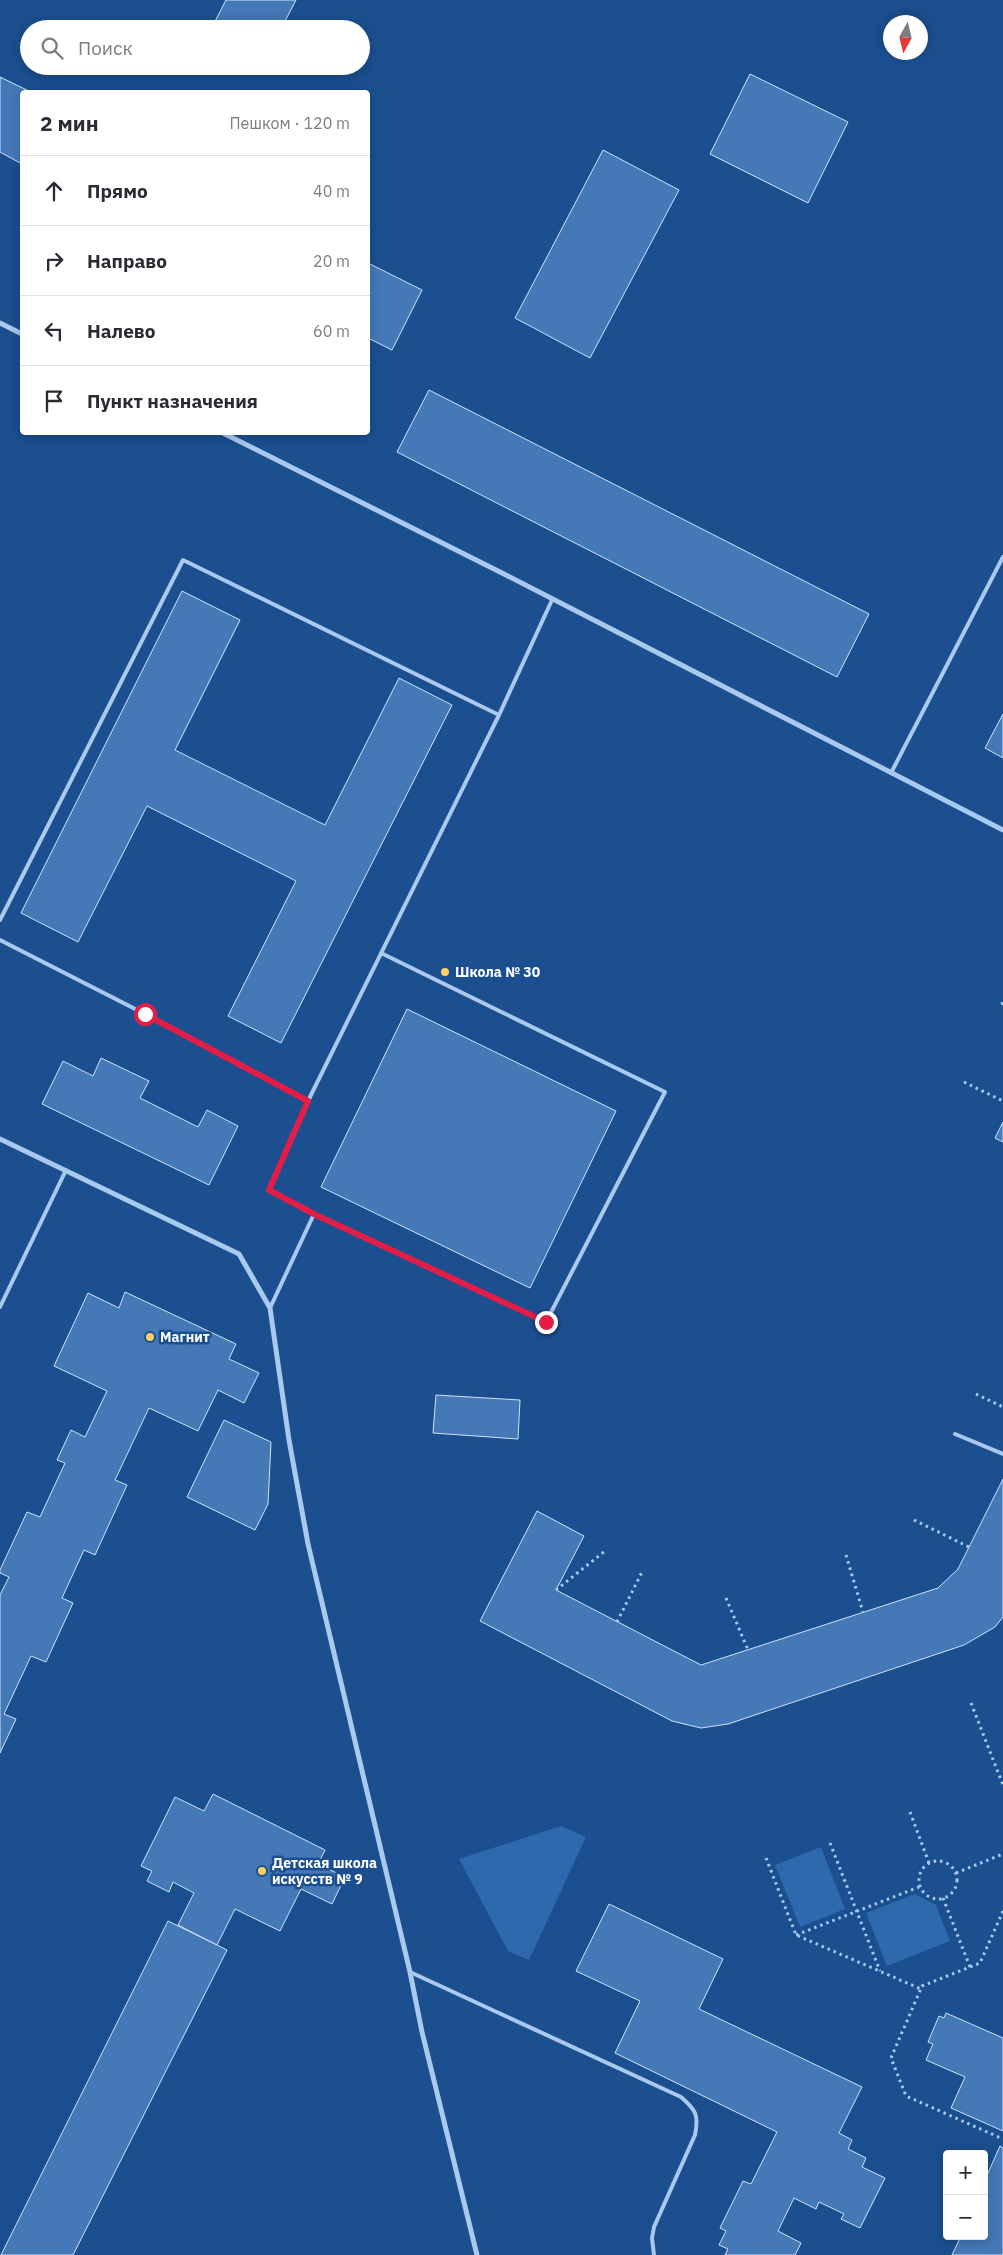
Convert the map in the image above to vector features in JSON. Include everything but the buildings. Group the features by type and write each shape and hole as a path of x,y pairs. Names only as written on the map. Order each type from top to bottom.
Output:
{"street":[{"path":"0,323 20,333"},
{"path":"226,435 1003,830"},
{"path":"0,1139 239,1254 270,1308 289,1440 308,1544 476,2255"}],"lane":[{"path":"891,773 1003,557"},
{"path":"0,920 183,560 499,715"},
{"path":"381,953 665,1092 546,1322 314,1214 269,1190 308,1101 381,953 499,715 552,600"},
{"path":"0,940 145,1014 308,1101"},
{"path":"0,1307 66,1170"},
{"path":"270,1308 314,1214"},
{"path":"955,1434 1003,1454"},
{"path":"410,1972 681,2097 694,2108 698,2122 695,2135 654,2227 652,2238 654,2255"}],"path":[{"path":"964,1082 1003,1101"},
{"path":"976,1394 1003,1407"},
{"path":"914,1520 969,1547"},
{"path":"556,1590 605,1551"},
{"path":"846,1555 863,1612"},
{"path":"617,1622 643,1570"},
{"path":"726,1598 748,1650"},
{"path":"971,1703 1003,1785"},
{"path":"910,1812 929,1862"},
{"path":"830,1843 880,1972"},
{"path":"956,1873 1003,1854"},
{"path":"766,1858 796,1935 921,1989"},
{"path":"940,1860 950,1864 956,1873 957,1883 953,1892 943,1898 935,1900 925,1895 919,1887 918,1877 922,1867 929,1862 940,1860"},
{"path":"796,1935 919,1887"},
{"path":"943,1898 970,1967"},
{"path":"1003,1911 980,1963 922,1986 890,2058 906,2096 1003,2139"}],"shaded area":[{"path":"561,1826 586,1837 529,1960 508,1951 459,1859"},
{"path":"821,1847 845,1909 800,1927 775,1865"},
{"path":"915,1894 936,1905 950,1941 887,1966 866,1913"}],"place":[{"name":"Школа № 30","path":"445,972"},
{"name":"Магнит","path":"150,1337"},
{"name":"Детская школа искусств № 9","path":"262,1871"}],"route":[{"path":"145,1014 308,1101 269,1190 314,1214 546,1322"}]}
